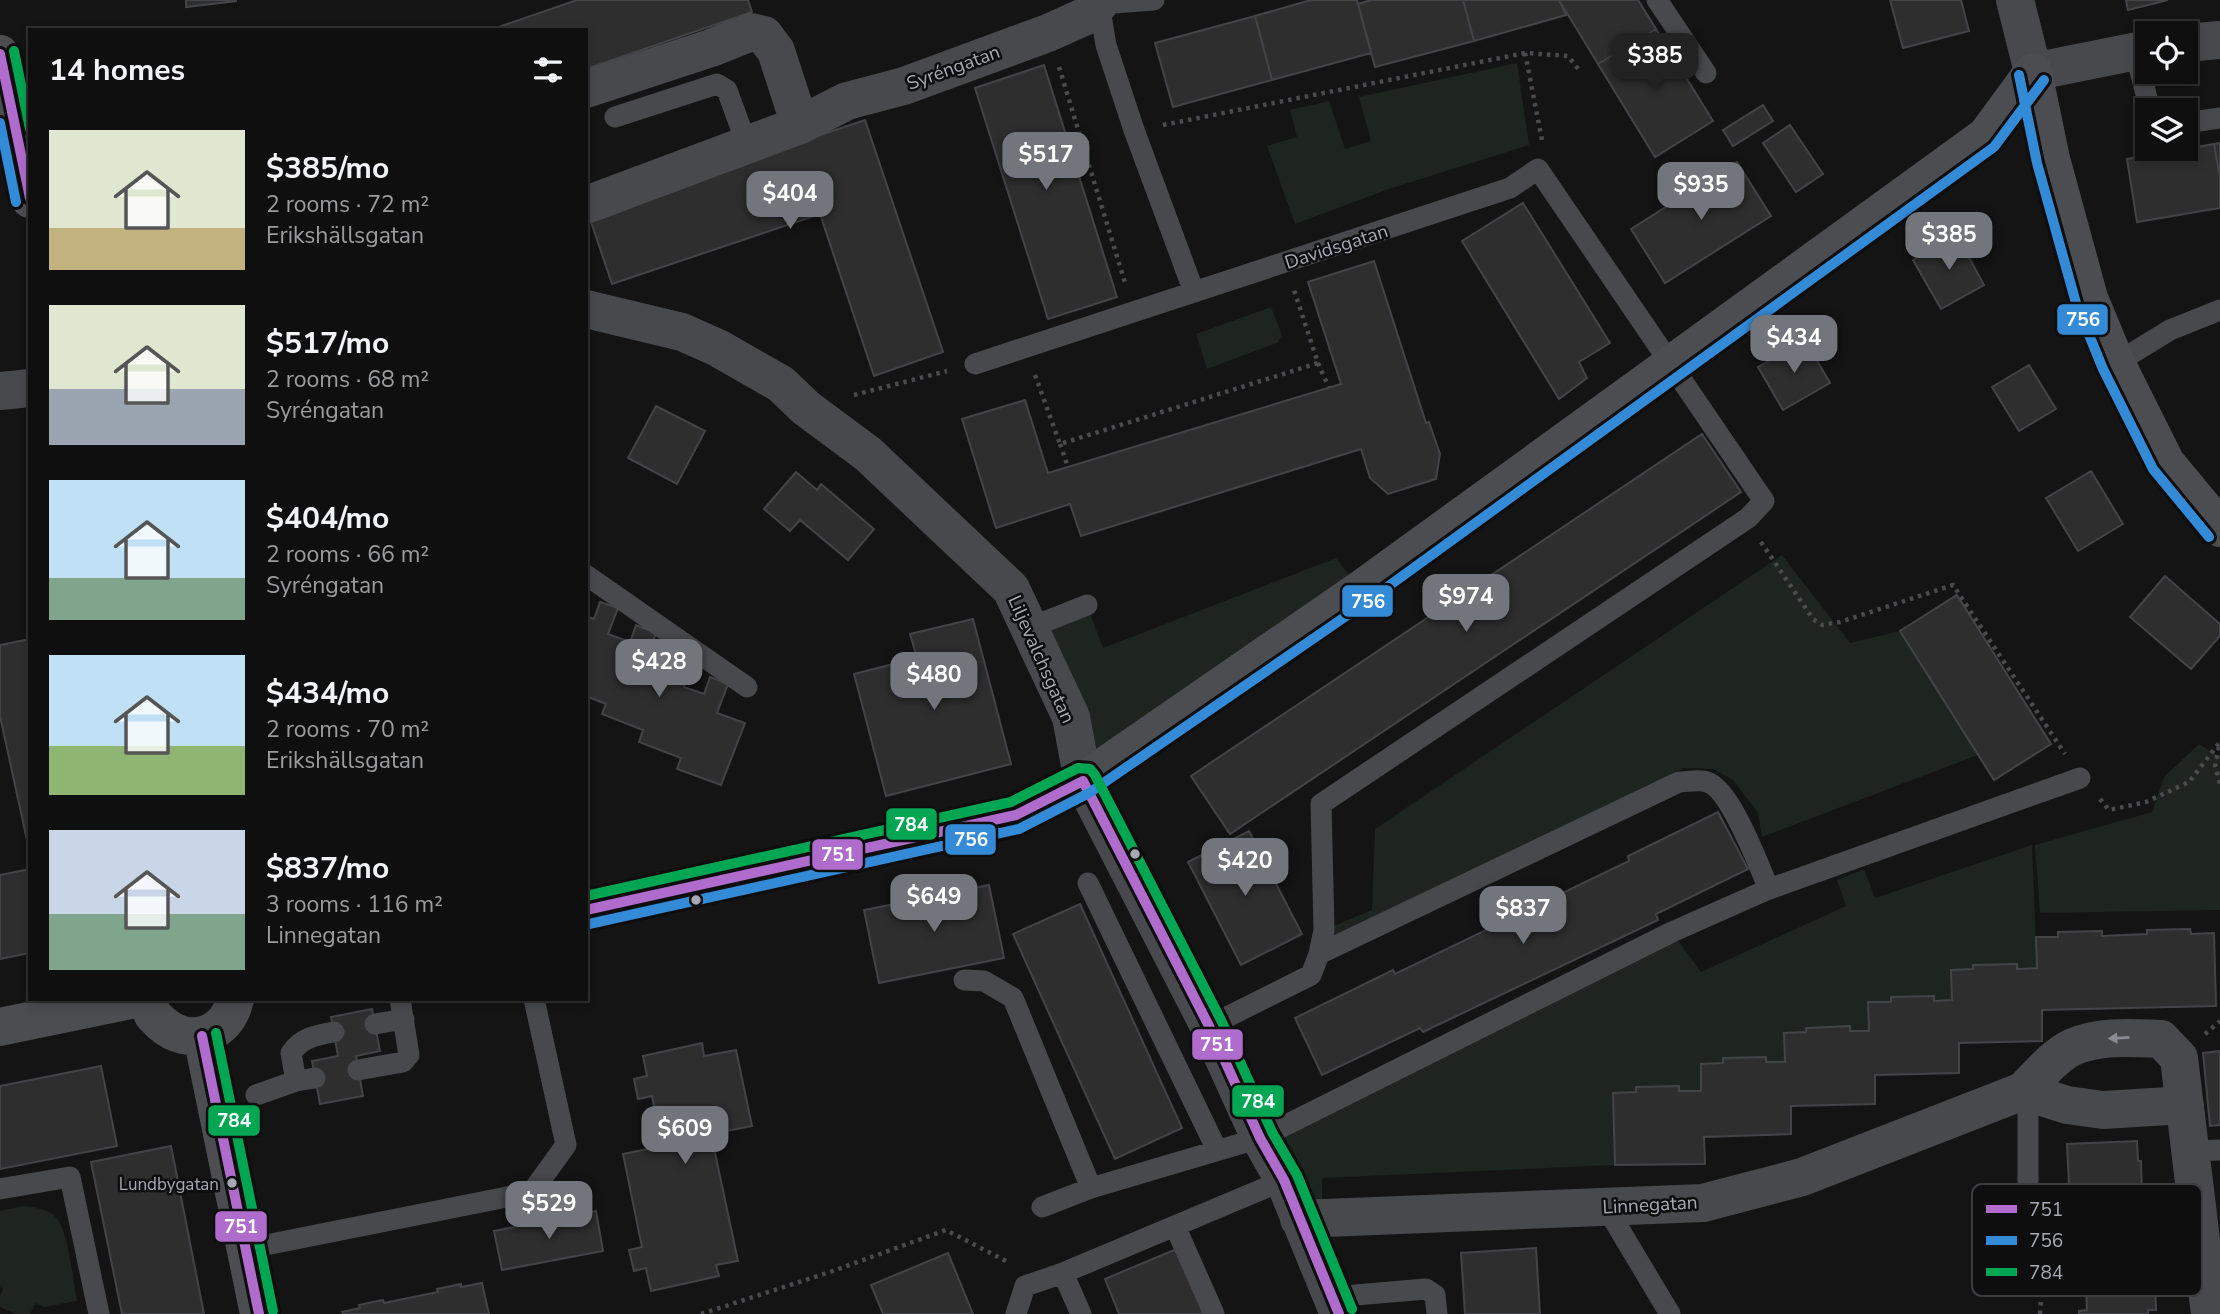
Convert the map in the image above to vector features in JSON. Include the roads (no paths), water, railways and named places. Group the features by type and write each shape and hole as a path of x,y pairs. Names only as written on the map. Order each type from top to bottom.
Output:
{"street":[{"path":"2015,0 2051,159 2089,298 2116,363 2166,463 2220,527"},
{"name":"Syréngatan","path":"588,204 800,125 847,101 904,86 1048,33 1086,16 1100,2"},
{"path":"588,88 751,32 764,35 776,51 800,125"},
{"path":"2198,42 2220,40"},
{"path":"588,910 1016,815 1083,781 1360,590 1986,136 2033,72 2135,51"},
{"path":"0,54 28,189"},
{"name":"Liljevalchsgatan","path":"588,309 682,332 718,348 781,384 806,408 868,454 1011,589 1071,717 1083,781 1209,1026 1260,1138 1284,1180 1337,1309"},
{"path":"0,391 28,388"},
{"path":"0,1027 126,1001"},
{"path":"149,1001 154,1016 172,1032 193,1037 216,1030 232,1012 235,1001"},
{"path":"202,1036 259,1314"},
{"name":"Linnegatan","path":"1299,1219 1703,1203 1802,1177 2023,1091 2045,1068 2072,1047 2116,1037 2161,1039 2179,1058 2185,1105 2205,1150 2210,1314"},
{"path":"2023,1091 2067,1105 2103,1110 2185,1105"}],"lane":[{"path":"1154,0 1100,2 1106,45 1194,292"},
{"path":"1657,0 1706,73"},
{"path":"615,117 717,84 727,90 747,145"},
{"path":"2198,121 2220,118"},
{"name":"Davidsgatan","path":"975,364 1510,188 1538,169 1672,363"},
{"path":"2116,363 2170,330 2220,310"},
{"path":"1209,1026 1311,975 1324,930 1321,804 1746,519 1764,501 1672,363"},
{"path":"588,576 747,687"},
{"path":"1029,628 1087,605"},
{"path":"1042,1207 1091,1188 1260,1138 1672,932 1769,889 2080,778"},
{"path":"1319,954 1679,782 1707,782 1721,793 1735,815 1769,889"},
{"path":"1088,883 1217,1150"},
{"path":"964,980 984,981 1013,998 1091,1188"},
{"path":"246,1250 532,1192 566,1145 534,1001"},
{"path":"358,1070 403,1062 409,1055 402,1009 375,1024"},
{"path":"256,1095 305,1080 291,1053 297,1044 312,1036 334,1032"},
{"path":"2023,1091 2028,1113 2028,1184"},
{"path":"0,1189 70,1177 99,1314"},
{"path":"1016,1314 1025,1286 1063,1273 1284,1180"},
{"path":"1606,1207 1670,1314"},
{"path":"1175,1226 1214,1314"},
{"path":"1063,1273 1081,1314"},
{"path":"1337,1309 1355,1295 1426,1289 1435,1296 1437,1314"}],"place":[{"name":"Lundbygatan","path":"232,1183"}]}
